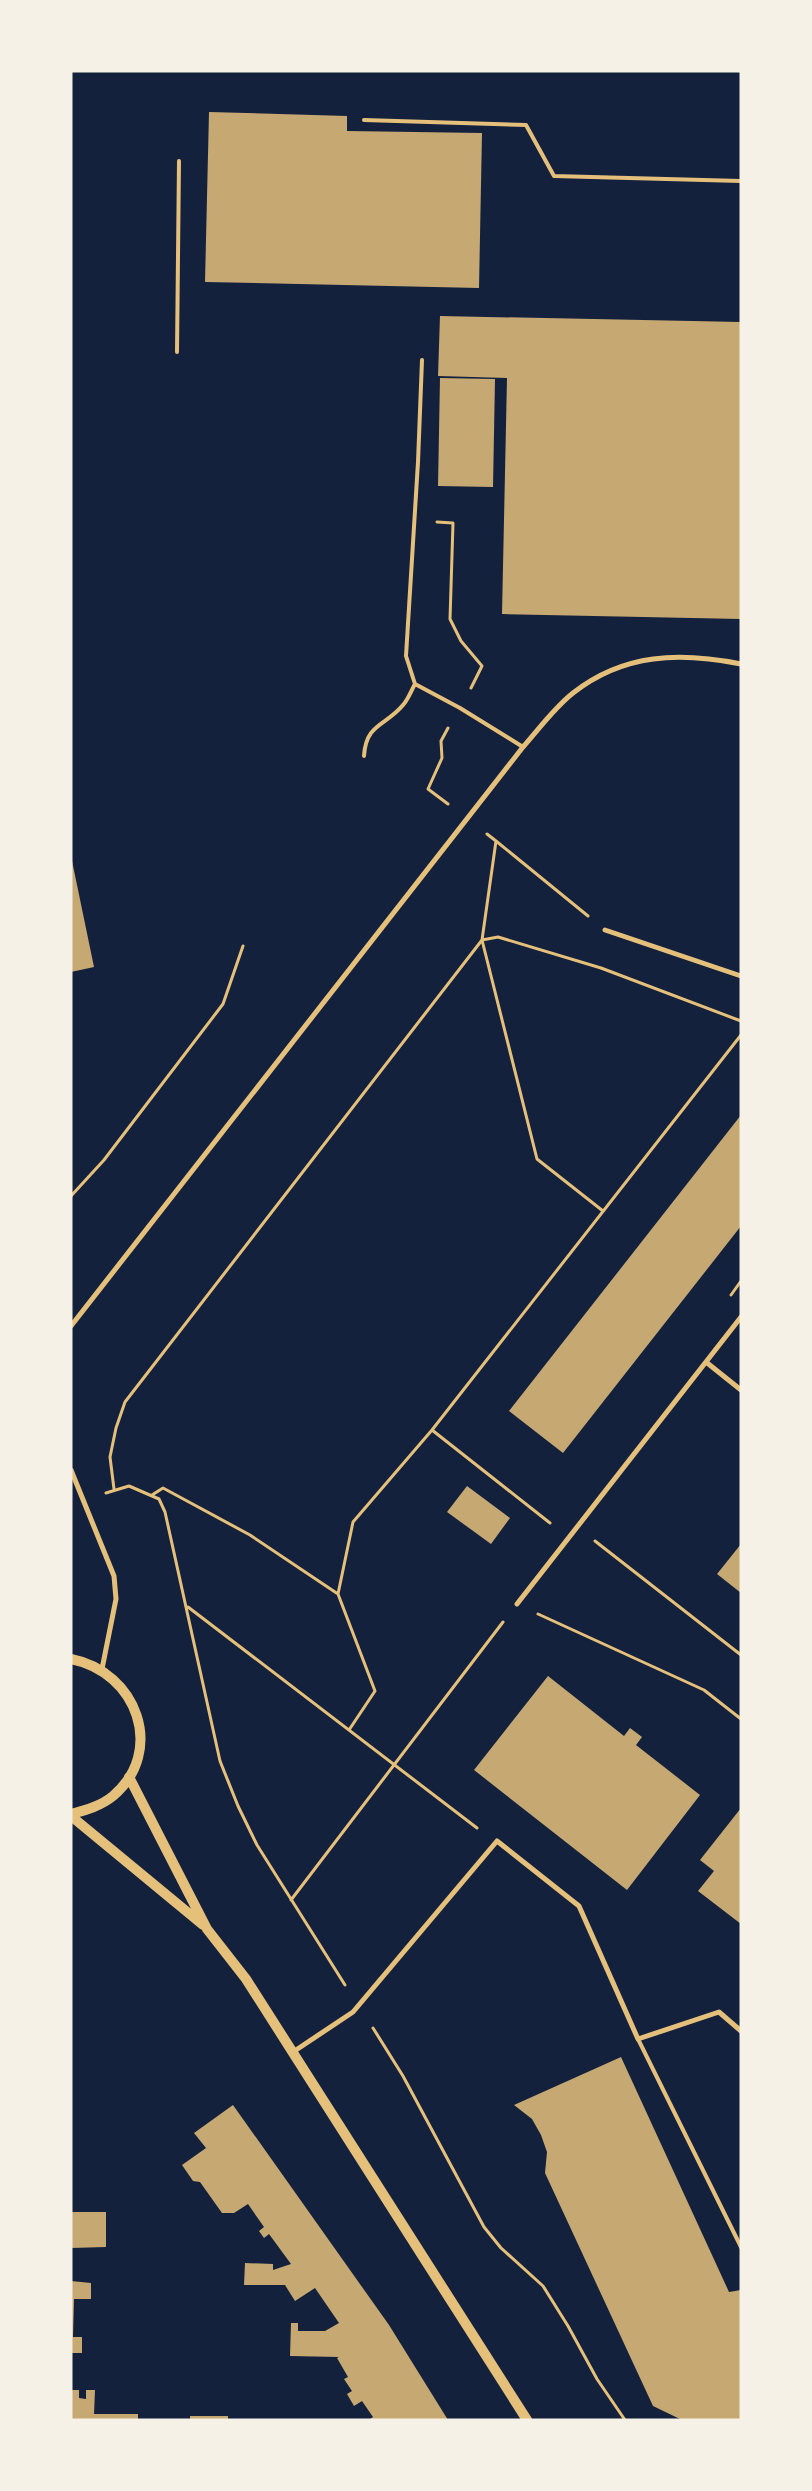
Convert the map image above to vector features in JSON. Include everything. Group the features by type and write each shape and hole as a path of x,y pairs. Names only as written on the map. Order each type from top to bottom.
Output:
{"main road":[{"path":"71,1659 102,1669 116,1680 127,1693 139,1726 140,1744 129,1777 113,1795 92,1808 71,1815"},
{"path":"129,1777 207,1929 246,1979 527,2420"},
{"path":"71,1815 207,1929"}],"street":[{"path":"71,1326 523,747 571,694 598,675 627,664 666,656 704,657 741,664"},
{"path":"605,930 741,976"},
{"path":"517,1604 741,1317"},
{"path":"706,1362 741,1390"},
{"path":"71,1470 114,1576 116,1599 102,1669"},
{"path":"293,2052 353,2012 497,1842 579,1906 638,2039 719,2012 741,2030"}],"lane":[{"path":"364,120 526,125 554,176 741,181"},
{"path":"177,352 179,161"},
{"path":"422,360 418,462 406,656 415,684 460,708 523,747"},
{"path":"364,756 364,742 372,730 404,705 415,684"},
{"path":"638,2039 741,2247"}],"path":[{"path":"603,1211 537,1159 482,940 496,842 605,930"},
{"path":"114,1489 110,1457 116,1428 125,1402 482,940 498,937 601,968 741,1020"},
{"path":"71,1196 104,1160 223,1004 243,946"},
{"path":"349,1730 375,1691 338,1594 353,1522 432,1430 741,1035"},
{"path":"432,1430 568,1538"},
{"path":"84,1502 114,1489 129,1486 159,1499 165,1512 188,1607 208,1714 220,1760 238,1806 257,1845 403,2076 484,2227 501,2248 543,2286 568,2326 597,2380 625,2420"},
{"path":"152,1495 164,1488 250,1535 338,1594"},
{"path":"577,1527 741,1655"},
{"path":"291,1900 517,1604 704,1690 741,1719"},
{"path":"188,1607 497,1842"}],"building":[{"path":"209,112 347,116 347,131 482,133 479,288 205,282"},
{"path":"440,316 741,322 741,619 502,614 507,378 438,376"},
{"path":"440,378 495,379 493,487 438,486"},
{"path":"71,856 94,967 71,972"},
{"path":"741,1115 741,1226 563,1453 509,1411"},
{"path":"467,1486 510,1518 491,1544 447,1512"},
{"path":"741,1544 741,1593 717,1574"},
{"path":"548,1676 624,1736 630,1728 642,1737 636,1745 700,1795 627,1890 474,1770"},
{"path":"741,1808 741,1924 698,1891 714,1871 700,1860"},
{"path":"621,2057 729,2292 741,2290 741,2420 682,2420 653,2406 545,2173 547,2152 541,2135 532,2119 514,2105"},
{"path":"233,2105 389,2325 448,2420 369,2420 373,2417 362,2401 354,2406 347,2394 352,2391 344,2379 348,2377 337,2358 339,2357 290,2356 291,2323 298,2323 298,2331 325,2331 339,2323 315,2288 295,2301 285,2285 244,2285 245,2263 273,2264 273,2270 291,2264 269,2234 264,2238 259,2231 264,2227 248,2204 234,2213 222,2213 200,2182 193,2181 182,2165 206,2148 194,2133"},
{"path":"71,2212 106,2212 106,2247 71,2248"},
{"path":"71,2281 91,2283 91,2299 74,2299 73,2337 82,2337 82,2353 71,2353"},
{"path":"71,2390 79,2390 79,2398 86,2399 86,2390 95,2390 94,2414 138,2414 138,2420 71,2420"},
{"path":"190,2416 228,2416 228,2420 190,2420"}]}
